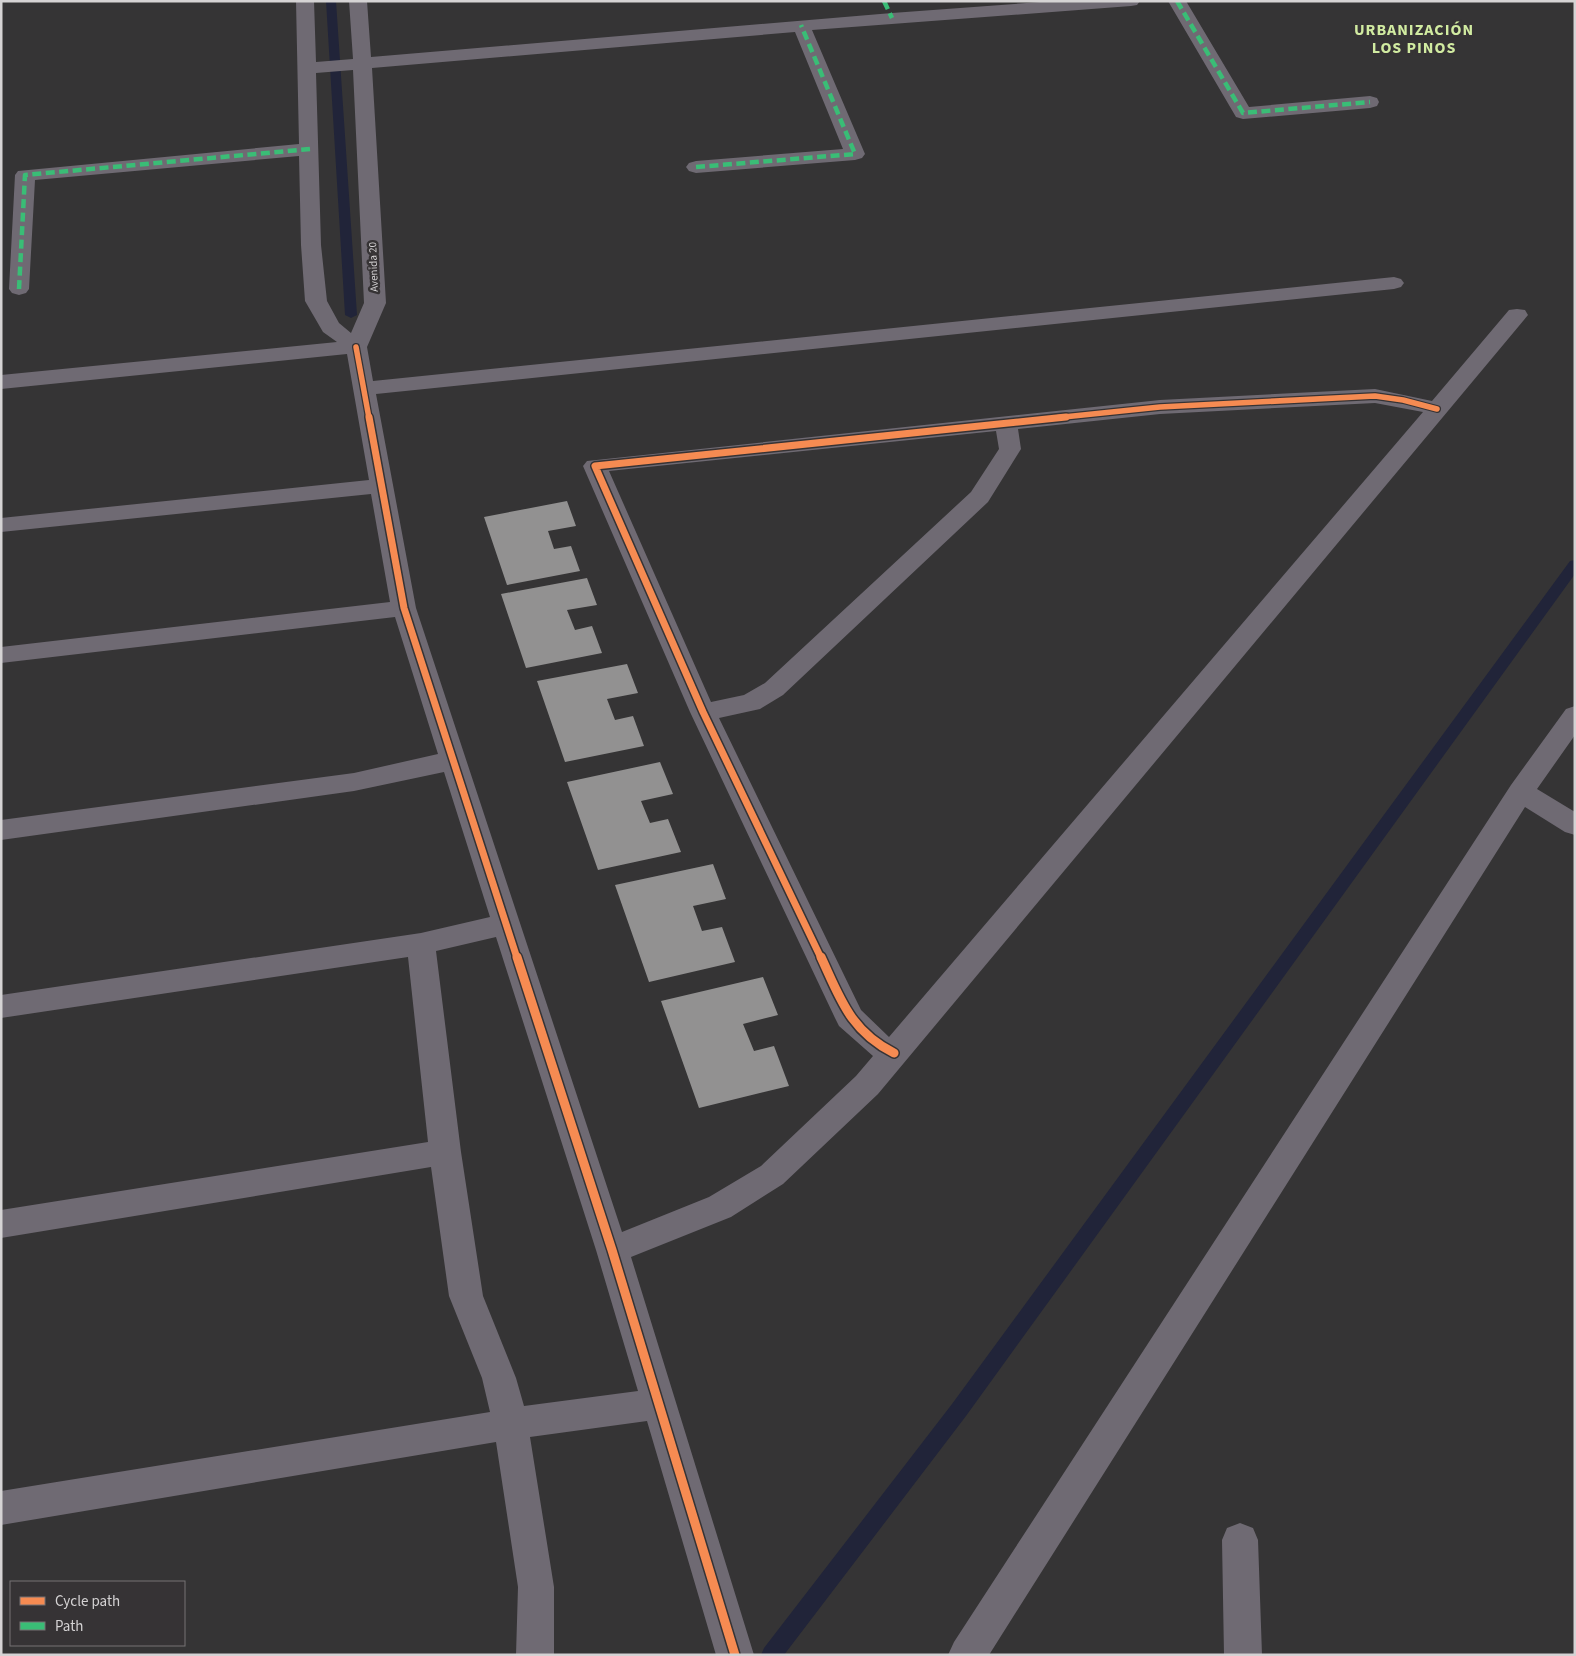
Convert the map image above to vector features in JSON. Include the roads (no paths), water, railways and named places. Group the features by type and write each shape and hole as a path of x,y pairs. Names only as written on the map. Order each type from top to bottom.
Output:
{"street":[{"path":"305,1 311,246 316,301 331,327 356,348 404,608 612,1250 735,1655"},
{"name":"Avenida 20","path":"356,348 375,303 358,1"},
{"path":"884,1 892,18"},
{"path":"308,68 801,25 1131,1"},
{"path":"1177,1 1243,113 1370,102"},
{"path":"696,167 855,154 801,25"},
{"path":"19,289 25,175 310,149"},
{"path":"363,390 1394,283"},
{"path":"612,1250 720,1207 772,1175 867,1086 1517,315"},
{"path":"1,382 356,348"},
{"path":"894,1053 878,1045 850,1018 703,712 595,466 1160,407 1375,396 1403,400 1437,409"},
{"path":"703,712 750,703 774,689 980,497 1010,449 1009,434 1004,423"},
{"path":"1,525 381,486"},
{"path":"1,655 404,608"},
{"path":"967,1655 1521,792 1575,715"},
{"path":"1,830 354,782 454,760"},
{"path":"1521,792 1575,825"},
{"path":"1,1007 420,944 506,924"},
{"path":"420,944 445,1152 466,1296 499,1378 511,1424 536,1587 535,1655"},
{"path":"1,1224 445,1152"},
{"path":"1,1508 511,1424 659,1404"},
{"path":"1240,1540 1243,1655"}],"waterway":[{"path":"331,1 351,315"},
{"path":"771,1655 959,1410 1575,564"}],"district":[{"name":"URBANIZACIÓN LOS PINOS","path":"1414,38"}]}
